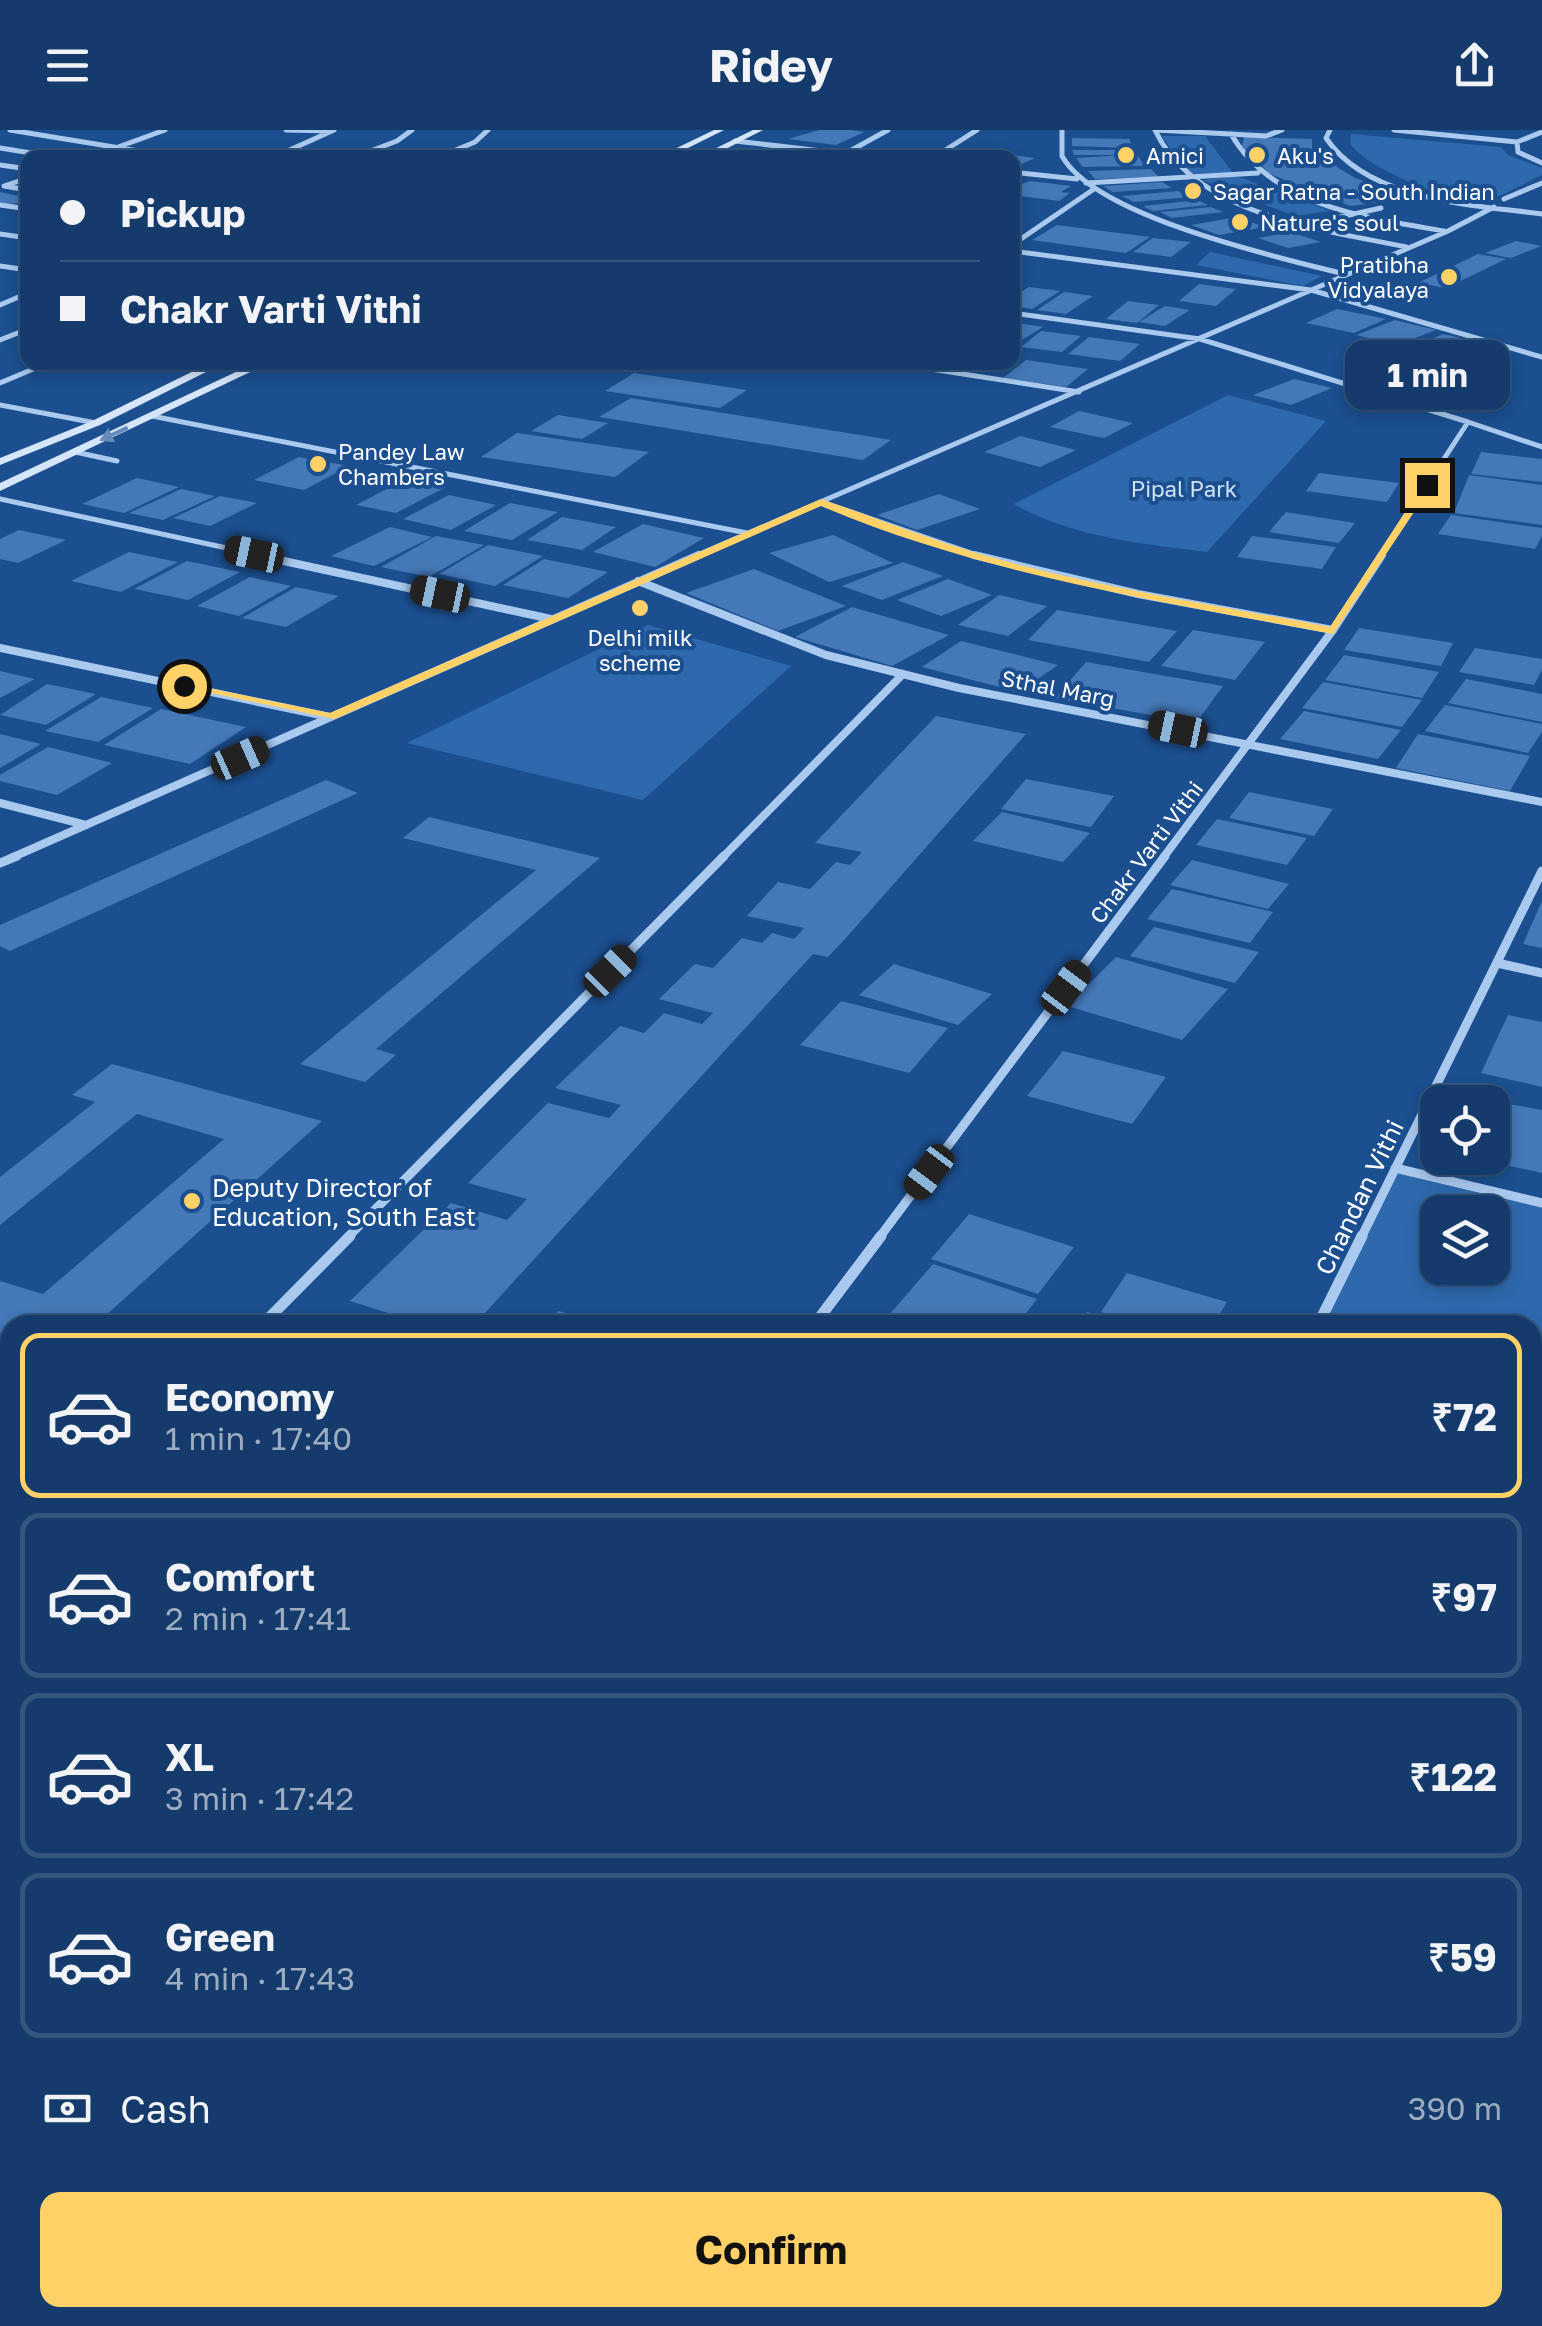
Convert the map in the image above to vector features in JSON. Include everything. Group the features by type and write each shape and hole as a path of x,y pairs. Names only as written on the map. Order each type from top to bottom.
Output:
{"main road":[{"path":"677,150 720,130"},
{"path":"716,150 758,130"},
{"path":"0,462 96,423 205,370"},
{"path":"0,487 249,370"}],"street":[{"path":"10,130 128,150"},
{"path":"110,150 165,130"},
{"path":"286,130 333,130"},
{"path":"294,150 333,130"},
{"path":"373,150 412,130"},
{"path":"456,150 488,130"},
{"path":"853,150 888,130"},
{"path":"946,150 977,130"},
{"path":"1062,130 1058,148 1078,178 1094,189 1219,242 1346,274"},
{"path":"1282,130 1272,136 1155,130 1168,159 1186,177 1308,224 1407,247"},
{"path":"1330,130 1326,138 1330,150 1368,174 1494,207 1542,214"},
{"path":"1394,130 1517,142 1542,132"},
{"path":"1231,134 1240,154 1259,173 1355,214 1448,231"},
{"path":"735,141 812,150"},
{"path":"1517,142 1518,152 1542,163"},
{"path":"1020,173 1078,178"},
{"path":"1084,183 1259,173"},
{"path":"20,181 4,186 20,189"},
{"path":"1504,199 1542,183"},
{"path":"1020,242 1094,189"},
{"path":"0,863 638,581 1448,231 1494,207"},
{"path":"1308,224 1382,208"},
{"path":"1020,249 1312,290 1542,357"},
{"path":"1020,314 1200,339 1542,447"},
{"path":"0,383 31,370"},
{"path":"938,370 1080,392"},
{"path":"0,405 96,423"},
{"path":"152,416 748,534"},
{"name":"Chakr Varti Vithi","path":"821,1315 1333,630 1468,422"},
{"path":"75,452 117,461"},
{"path":"0,499 552,619"},
{"path":"821,502 872,524 1003,563 1333,630"},
{"name":"Sthal Marg","path":"638,581 826,655 1542,802"},
{"path":"0,648 331,717"},
{"path":"272,1315 904,674"},
{"path":"0,802 87,826"},
{"name":"Chandan Vithi","path":"1323,1315 1542,871"},
{"path":"1497,962 1542,972"},
{"path":"1395,1168 1542,1203"}],"green space":[{"path":"1351,134 1501,147 1508,155 1542,168 1542,175 1484,200 1453,197 1411,183 1373,163 1350,143"},
{"path":"1162,136 1205,136 1233,173 1188,174"},
{"path":"1237,176 1330,211 1294,216 1202,180"},
{"path":"1210,252 1322,276 1303,286 1196,265"},
{"name":"Pipal Park","path":"1228,395 1326,421 1207,552 1083,532 1014,504"},
{"path":"648,625 791,666 643,800 407,743"},
{"path":"1395,1168 1508,1195 1420,1195 1420,1285 1510,1285 1510,1195 1542,1203 1542,1315 1323,1315"}],"building":[{"path":"819,130 864,132 836,145 788,139"},
{"path":"1244,137 1312,139 1312,148 1321,157 1355,178 1414,198 1350,206 1270,174 1242,146"},
{"path":"1072,138 1130,139 1131,148 1072,146"},
{"path":"1072,150 1134,150 1145,166 1083,167 1076,158 1125,155 1074,155"},
{"path":"1020,156 1035,158 1020,165"},
{"path":"1151,169 1159,177 1095,179 1088,171"},
{"path":"1030,181 1071,186 1061,192 1070,193 1059,201 1020,196 1020,184"},
{"path":"1162,182 1172,188 1113,192 1103,186"},
{"path":"1178,191 1191,197 1134,202 1122,196"},
{"path":"0,192 20,196 20,203 0,204"},
{"path":"1198,200 1208,205 1153,211 1143,206"},
{"path":"1211,207 1223,212 1172,218 1160,212"},
{"path":"1237,217 1265,227 1219,235 1191,225"},
{"path":"1057,225 1150,237 1126,253 1032,240"},
{"path":"1291,232 1321,242 1288,248 1258,238"},
{"path":"1153,238 1191,242 1171,257 1133,252"},
{"path":"1516,241 1541,246 1511,258 1485,253"},
{"path":"1478,254 1506,259 1446,288 1418,283"},
{"path":"1199,284 1236,289 1216,306 1179,301"},
{"path":"1029,287 1060,291 1032,309 1020,307 1020,292"},
{"path":"1064,292 1093,296 1066,314 1037,310"},
{"path":"1128,301 1159,305 1137,323 1106,319"},
{"path":"1165,306 1190,310 1165,326 1139,322"},
{"path":"1337,309 1386,319 1354,333 1306,323"},
{"path":"1395,320 1436,330 1397,345 1356,335"},
{"path":"1020,323 1043,327 1020,341"},
{"path":"1041,331 1081,336 1062,352 1021,347"},
{"path":"1443,334 1483,343 1441,361 1401,352"},
{"path":"1089,337 1140,344 1120,361 1068,354"},
{"path":"1026,360 1088,369 1066,387 1003,378 1020,370"},
{"path":"634,373 747,390 720,408 605,391"},
{"path":"1294,379 1332,388 1291,405 1253,395"},
{"path":"631,398 891,440 863,460 599,417"},
{"path":"1079,411 1133,423 1104,438 1050,427"},
{"path":"558,415 608,423 582,439 531,431"},
{"path":"517,433 649,452 615,477 481,457"},
{"path":"1020,436 1076,450 1040,467 984,452"},
{"path":"1481,452 1542,459 1542,482 1471,474"},
{"path":"299,457 349,466 304,490 254,480"},
{"path":"1319,473 1399,483 1387,502 1306,491"},
{"path":"1469,475 1542,485 1542,525 1454,513"},
{"path":"137,478 179,487 124,513 82,504"},
{"path":"406,479 446,487 396,513 356,505"},
{"path":"181,489 215,496 163,520 129,513"},
{"path":"939,494 980,509 917,530 877,515"},
{"path":"449,495 496,505 451,530 403,519"},
{"path":"220,496 257,503 210,526 173,518"},
{"path":"510,503 558,512 512,540 464,531"},
{"path":"1286,512 1355,523 1339,543 1269,532"},
{"path":"1451,515 1542,528 1542,536 1535,549 1438,534"},
{"path":"562,517 616,527 582,550 527,540"},
{"path":"643,524 704,538 655,567 593,552"},
{"path":"390,527 432,537 374,566 331,556"},
{"path":"19,530 66,540 18,563 0,559 0,539"},
{"path":"833,535 893,563 829,582 769,553"},
{"path":"436,536 484,545 429,577 381,567"},
{"path":"1252,536 1336,547 1322,569 1237,557"},
{"path":"488,545 543,556 495,586 439,574"},
{"path":"129,552 178,562 121,592 71,581"},
{"path":"544,559 608,572 568,598 503,585"},
{"path":"187,561 240,572 188,600 134,589"},
{"path":"903,562 943,576 882,600 842,586"},
{"path":"754,569 846,606 778,631 686,593"},
{"path":"250,577 291,586 239,616 197,606"},
{"path":"948,579 992,595 941,616 897,600"},
{"path":"296,587 339,596 286,627 242,618"},
{"path":"999,595 1047,606 1008,636 958,625"},
{"path":"852,607 949,635 892,666 795,637"},
{"path":"1057,610 1177,631 1149,662 1028,640"},
{"path":"1359,628 1453,643 1441,666 1344,650"},
{"path":"1193,630 1265,642 1235,680 1161,666"},
{"path":"961,641 1058,665 1019,692 922,667"},
{"path":"1475,648 1542,659 1542,670 1534,685 1459,672"},
{"path":"1344,655 1439,672 1422,698 1325,680"},
{"path":"1086,662 1223,686 1196,723 1055,698"},
{"path":"0,671 35,679 0,698"},
{"path":"1466,679 1542,694 1542,722 1448,703"},
{"path":"1323,682 1422,700 1402,727 1302,708"},
{"path":"47,684 96,694 46,725 0,715"},
{"path":"101,697 153,708 98,742 45,731"},
{"path":"1445,705 1542,724 1542,732 1528,753 1425,731"},
{"path":"161,709 246,727 190,764 104,745"},
{"path":"1304,711 1401,730 1378,759 1280,739"},
{"path":"936,716 1026,734 846,938 828,957 813,954 483,1315 395,1315 350,1301 451,1203 507,1220 527,1199 468,1183 548,1103 609,1118 621,1105 555,1088 620,1026 644,1033 664,1013 702,1024 713,1013 659,999 695,964 713,968 742,938 762,943 772,933 794,939 804,928 747,916 778,882 810,889 836,862 850,865 862,852 815,843"},
{"path":"0,734 41,744 0,768"},
{"path":"1418,734 1530,756 1510,791 1396,768"},
{"path":"48,747 112,763 57,795 0,781 0,775"},
{"path":"1026,779 1114,796 1091,827 1001,809"},
{"path":"326,780 358,793 10,951 0,946 0,925"},
{"path":"1249,792 1333,809 1314,836 1229,818"},
{"path":"1002,812 1090,833 1063,862 973,841"},
{"path":"429,817 600,858 376,1049 396,1055 365,1082 300,1064 536,870 403,838"},
{"path":"1217,819 1307,838 1287,865 1196,845"},
{"path":"1192,860 1289,884 1268,909 1170,885"},
{"path":"1172,889 1273,912 1250,943 1147,919"},
{"path":"1542,901 1542,948 1523,944"},
{"path":"1154,927 1259,952 1235,983 1130,956"},
{"path":"1116,957 1228,989 1182,1040 1067,1006"},
{"path":"894,964 992,994 958,1025 859,995"},
{"path":"841,1001 948,1028 909,1073 800,1045"},
{"path":"1508,1015 1542,1022 1542,1087 1481,1073"},
{"path":"1063,1051 1166,1077 1132,1124 1027,1096"},
{"name":"Deputy Director of Education, South East","path":"112,1064 322,1121 106,1315 0,1315 0,1281 43,1294 224,1139 137,1114 0,1225 0,1177 95,1102 72,1095"},
{"path":"1510,1104 1542,1110 1542,1173 1510,1166"},
{"path":"969,1214 1074,1247 1038,1294 931,1259"},
{"path":"933,1264 1037,1299 1025,1315 889,1315"},
{"path":"1127,1273 1227,1302 1219,1315 1101,1312"}],"place":[{"name":"Amici","path":"1126,155"},
{"name":"Aku's","path":"1257,155"},
{"name":"Sagar Ratna - South Indian","path":"1193,191"},
{"name":"Nature's soul","path":"1240,222"},
{"name":"Pratibha Vidyalaya","path":"1449,277"},
{"name":"Pandey Law Chambers","path":"318,464"},
{"name":"Delhi milk scheme","path":"640,608"},
{"name":"Deputy Director of Education, South East","path":"192,1201"}],"route":[{"path":"184,686 331,717 821,502 872,524 986,559 1093,585 1333,630 1427,485"}]}
